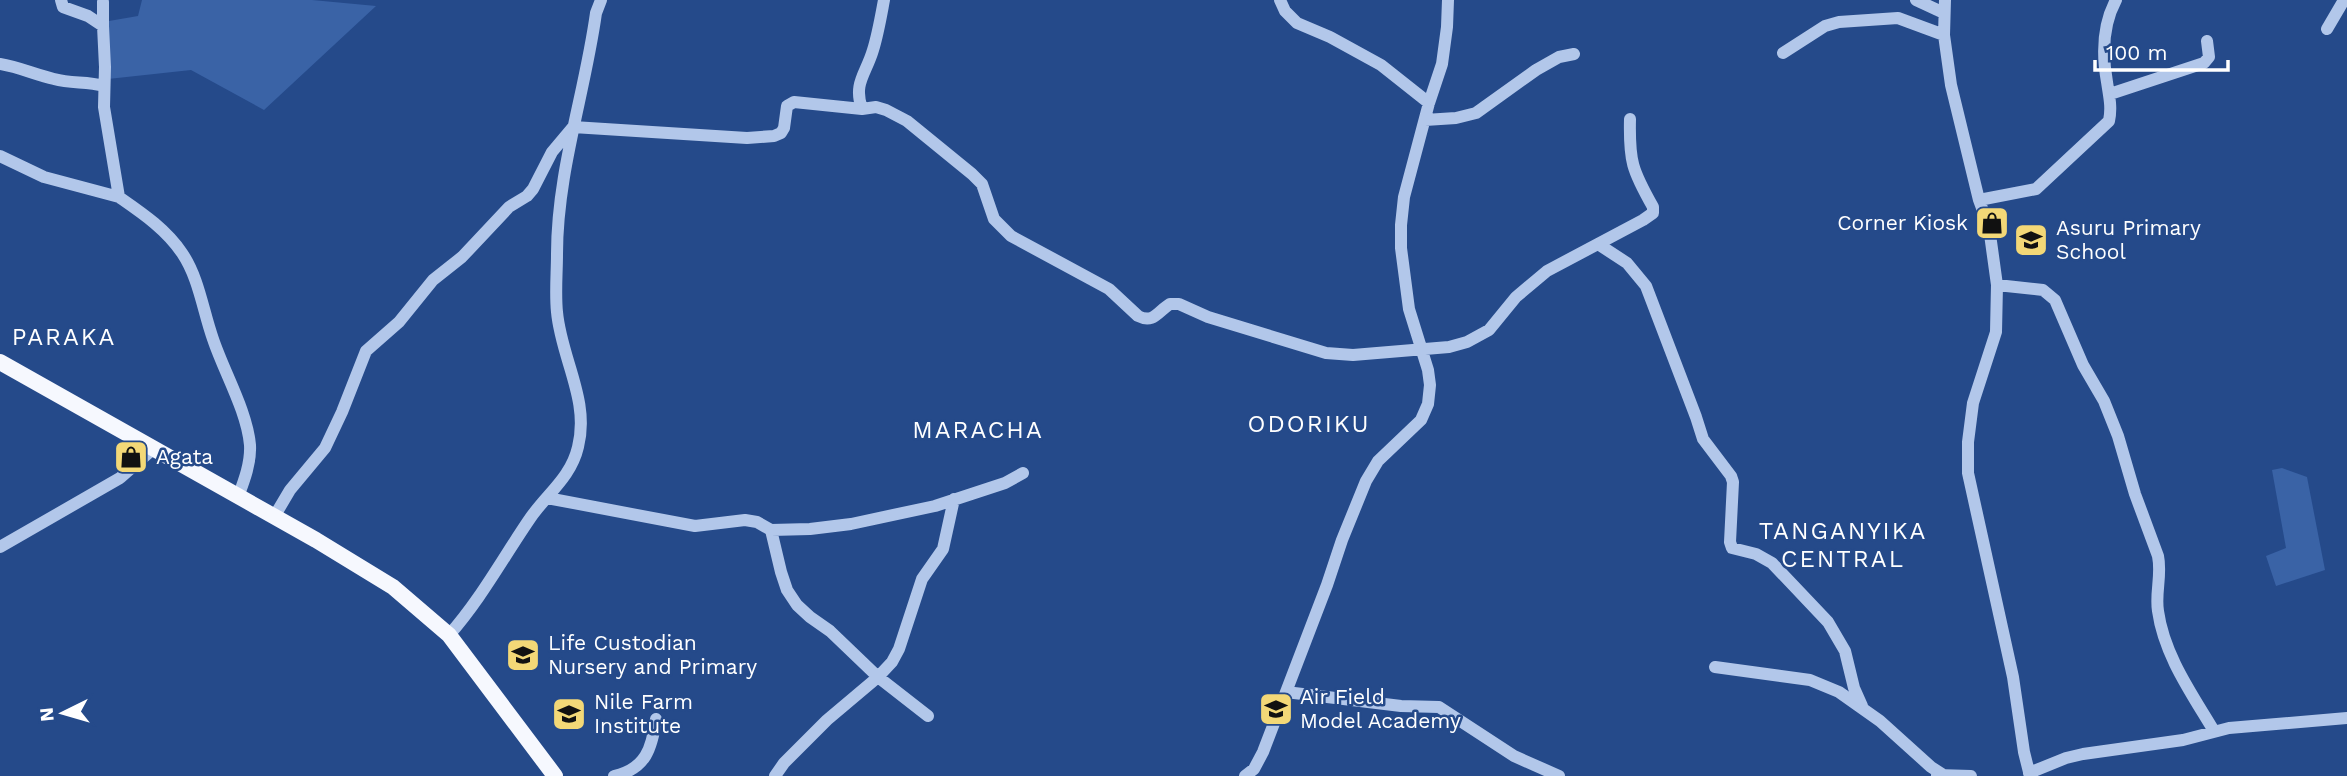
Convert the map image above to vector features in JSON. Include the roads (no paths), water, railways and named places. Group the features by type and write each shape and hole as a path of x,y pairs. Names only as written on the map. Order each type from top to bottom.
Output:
{"main road":[{"path":"0,362 393,587 449,635 555,776"}],"street":[{"path":"61,0 63,7 88,16 103,26"},
{"path":"449,635 466,616 533,515 563,481 575,458 581,417 557,313 557,223 573,127 601,0"},
{"path":"862,109 858,93 859,83 873,51 884,0"},
{"path":"1280,0 1285,11 1297,23 1381,65 1429,103"},
{"path":"1245,776 1254,769 1263,752 1366,481 1378,461 1421,420 1428,404 1428,370 1420,349 1405,282 1401,225 1404,197 1442,64 1448,0"},
{"path":"1916,0 1944,6 1944,34 1954,98 1979,200 1989,227 1997,285 1996,332 1973,402 1967,459 1971,491 1994,583 2030,774 2083,754 2183,740 2214,731 2347,718"},
{"path":"1979,200 2029,192 2042,185 2109,121 2111,111 2103,46 2116,0"},
{"path":"2327,29 2344,0"},
{"path":"103,2 104,107 119,197"},
{"path":"1783,53 1825,26 1839,22 1898,18 1944,34"},
{"path":"2109,94 2204,63 2209,57 2207,41"},
{"path":"1425,120 1456,118 1476,113 1536,70 1559,57 1574,54"},
{"path":"0,64 18,67 55,80 87,81 104,86"},
{"path":"573,127 695,136 768,137 781,134 787,106 794,102 862,109 880,108 906,121 972,174 982,184 995,219 1011,236 1109,289 1143,318 1153,318 1165,306 1175,303 1208,317 1326,353 1353,355 1449,346 1482,335 1516,297 1547,271 1643,220 1654,210 1632,169 1630,119"},
{"path":"274,517 290,490 325,448 366,351 399,322 433,280 462,257 509,207 527,196 552,152 573,127"},
{"path":"0,156 44,177 119,197 140,210 184,255 232,384 248,436 250,453 238,497"},
{"path":"1598,244 1627,263 1646,286 1699,431 1731,476 1734,488 1730,541 1732,548 1756,554 1772,563 1828,622 1845,652 1862,706"},
{"path":"1997,285 2043,289 2055,300 2083,365 2104,401 2158,556 2160,567 2157,611 2174,661 2214,731"},
{"path":"0,547 120,478 153,449"},
{"path":"547,498 695,526 745,520 757,522 771,530 810,529 851,524 916,510 1005,483 1023,474"},
{"path":"775,776 784,762 827,720 892,662 899,649 922,579 943,549 954,499"},
{"path":"771,530 781,572 797,605 830,631 878,677 928,716"},
{"path":"1715,667 1810,680 1839,692 1862,706 1904,740 1936,775 1971,776"},
{"path":"1286,692 1401,706 1439,707 1514,756 1559,776"},
{"path":"614,776 635,769 642,762 649,749 656,719"}],"place":[{"name":"Corner Kiosk","path":"1992,223"},
{"name":"Asuru Primary School","path":"2031,240"},
{"name":"Agata","path":"131,457"},
{"name":"Life Custodian Nursery and Primary","path":"523,655"},
{"name":"Air Field Model Academy","path":"1276,709"},
{"name":"Nile Farm Institute","path":"569,714"}],"district":[{"name":"PARAKA","path":"64,337"},
{"name":"ODORIKU","path":"1309,424"},
{"name":"MARACHA","path":"978,430"},
{"name":"TANGANYIKA CENTRAL","path":"1843,545"}]}
